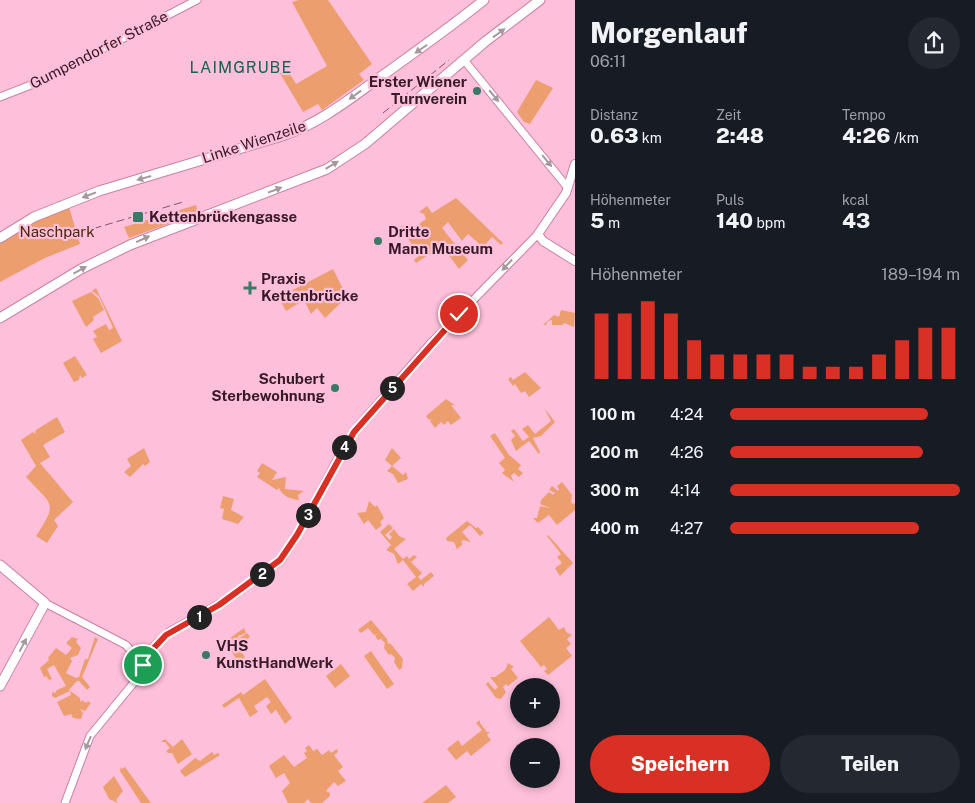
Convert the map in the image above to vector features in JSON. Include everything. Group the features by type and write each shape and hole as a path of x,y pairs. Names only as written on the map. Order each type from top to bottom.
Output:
{"main road":[{"name":"Linke Wienzeile","path":"0,238 34,217 92,194 306,127 330,113 418,51 484,0"},
{"path":"0,318 106,256 159,232 327,169 365,144 464,60 540,0"},
{"path":"575,164 568,188 538,234 541,239 575,261"},
{"path":"0,565 45,603 0,686"}],"street":[{"name":"Gumpendorfer Straße","path":"0,97 41,81 197,0"},
{"path":"464,60 568,188"},
{"path":"65,803 90,736 136,680 152,650 163,637 235,594 280,560 297,535 345,445 361,422 430,344 538,234"},
{"path":"45,603 126,645 143,665"}],"green space":[{"path":"299,0 328,0 372,64 359,74 364,80 322,110 318,104 303,112 275,65 282,61 296,84 327,66 292,2"},
{"path":"536,80 553,88 530,124 524,122 517,112"},
{"path":"456,198 503,243 501,245 492,237 483,247 468,234 462,241 448,222 442,228 468,260 459,269 442,246 416,263 414,260 420,255 399,227 403,226 408,232 426,219 424,214 419,212 427,206 432,213"},
{"path":"196,205 198,213 129,238 124,227"},
{"name":"Naschpark","path":"69,207 80,244 45,258 0,282 0,241 32,222"},
{"path":"333,269 347,297 325,318 317,308 311,314 304,300 286,311 281,302 294,296 291,291"},
{"path":"96,288 122,341 101,353 93,339 97,337 93,331 106,324 109,330 113,328 99,296 92,291"},
{"path":"91,292 98,298 104,310 93,317 94,320 86,327 72,301"},
{"path":"561,310 575,313 574,327 564,323 563,325 552,325 552,320 543,325 554,315 559,317"},
{"path":"75,356 87,375 82,378 80,375 79,380 74,382 63,363"},
{"path":"525,372 541,388 529,397 525,391 521,393 515,384 513,386 508,379 511,377 513,380"},
{"path":"446,399 455,405 451,405 461,418 451,425 448,421 444,425 441,422 435,428 430,421 432,419 429,420 426,416"},
{"path":"544,408 555,422 541,436 533,438 540,452 539,454 529,441 516,451 511,440 515,436 511,431 514,429 523,441 529,437 522,429 528,425 535,434 551,421"},
{"path":"57,417 65,432 43,445 50,457 40,463 73,502 54,520 58,526 47,543 36,536 48,516 49,504 47,499 26,477 36,466 21,440 33,432 35,434 36,430"},
{"path":"495,433 509,455 521,465 518,469 523,473 519,477 514,473 511,476 514,482 502,473 505,470 499,463 505,458 490,436"},
{"path":"144,448 150,462 145,466 143,464 130,477 124,472 131,466 127,459"},
{"path":"392,448 401,458 392,466 385,460"},
{"path":"262,463 277,472 272,480 286,477 285,489 304,491 298,495 299,500 287,497 279,488 277,490 257,477 260,473 257,471"},
{"path":"392,466 403,475 406,472 408,479 398,483 393,474 387,471"},
{"path":"562,482 572,495 571,502 575,503 575,510 557,525 549,515 538,523 533,518 537,518 540,506 550,508 540,504 541,500 549,492 553,495 555,493 549,490 552,486 558,491 557,486"},
{"path":"223,496 234,499 231,510 244,517 238,524 222,519 224,509 220,508"},
{"path":"369,501 375,507 377,505 384,518 380,522 382,525 376,530 368,520 364,524 357,513 366,512"},
{"path":"467,521 484,533 480,536 470,525 462,532 471,542 463,540 461,542 463,544 457,549 454,542 447,541 446,538"},
{"path":"389,524 393,528 385,535 390,540 392,537 389,534 394,529 399,536 406,539 394,549 403,559 407,556 409,559 414,555 417,557 411,562 422,573 418,577 421,580 431,572 434,576 424,584 424,587 421,584 413,591 407,584 416,577 403,560 398,564 394,554 386,550 391,545 380,532"},
{"path":"548,535 573,563 560,576 555,568 562,563 557,557 561,554"},
{"path":"549,617 559,630 564,627 566,632 572,635 567,639 571,644 566,648 572,656 548,675 544,671 547,669 544,665 541,667 520,641"},
{"path":"371,620 387,639 388,644 390,643 403,659 402,668 399,670 394,662 395,658 391,654 389,655 384,648 385,643 381,639 378,640 375,636 377,634 374,635 368,628 361,633 358,630"},
{"path":"244,628 246,633 238,636 238,639 247,633 250,637 237,646 245,657 238,662 227,644 231,641 230,638"},
{"path":"72,637 78,639 76,642 81,648 78,655 70,658 72,661 66,673 76,678 79,677 85,659 88,659 95,637 98,639 82,677 90,687 87,690 77,681 69,690 80,698 80,702 82,700 86,703 88,701 91,703 85,711 80,709 83,713 81,719 73,718 71,714 64,716 57,702 71,695 70,691 55,698 52,696 52,692 55,693 66,686 54,665 47,669 52,679 49,680 46,676 44,677 40,668 49,660 48,658 56,648 66,655 72,648 66,643"},
{"path":"371,651 394,684 387,689 364,656"},
{"path":"508,663 514,667 511,669 518,678 510,678 510,684 508,686 506,684 503,687 506,692 501,699 496,698 486,684 488,682 495,690 498,687 490,677 495,677 505,670"},
{"path":"341,664 350,676 335,688 326,676"},
{"path":"265,679 292,718 285,724 276,710 271,714 266,706 271,702 267,697 254,706 258,712 250,717 239,698 224,708 222,705 241,692 243,695"},
{"path":"480,720 480,723 487,732 490,732 487,735 491,740 471,756 467,751 456,760 447,749 458,740 462,746 482,730 476,723"},
{"path":"165,739 173,747 182,739 192,754 178,764 172,753 166,751 170,748 165,742 161,742"},
{"path":"309,745 313,751 317,749 322,755 329,750 331,753 337,749 338,752 334,755 343,767 338,771 346,781 338,786 334,782 326,791 330,793 330,796 322,803 311,803 308,799 304,803 288,803 282,791 290,783 284,773 276,778 269,766 284,755 294,767 307,758 304,753 307,751 305,748"},
{"path":"212,752 214,755 218,753 220,755 185,777 180,771 195,758 200,761"},
{"path":"121,767 122,769 125,767 151,803 141,803 120,771"},
{"path":"114,776 123,791 116,800 118,803 109,799 103,787"},
{"path":"446,785 456,797 448,803 422,803"}],"railway":[{"path":"383,113 449,60"},
{"path":"82,232 183,202"}],"place":[{"name":"Erster Wiener Turnverein","path":"477,91"},
{"name":"Kettenbrückengasse","path":"138,217"},
{"name":"Dritte Mann Museum","path":"378,241"},
{"name":"Praxis Kettenbrücke","path":"250,288"},
{"name":"Schubert Sterbewohnung","path":"335,388"},
{"name":"VHS KunstHandWerk","path":"206,655"}],"district":[{"name":"LAIMGRUBE","path":"241,67"}],"route":[{"path":"143,665 152,650 166,635 219,605 280,560 297,535 345,445 361,422 459,314"}]}
